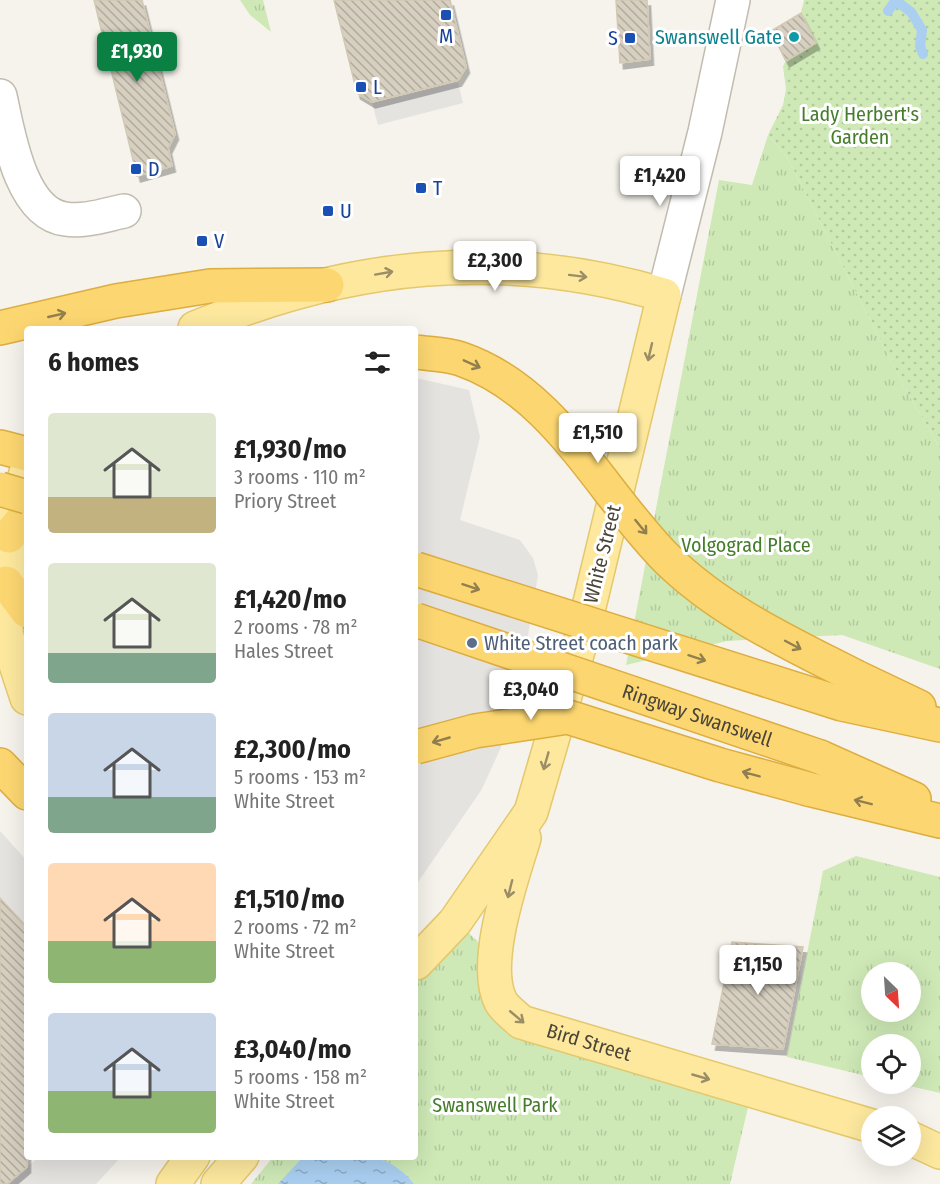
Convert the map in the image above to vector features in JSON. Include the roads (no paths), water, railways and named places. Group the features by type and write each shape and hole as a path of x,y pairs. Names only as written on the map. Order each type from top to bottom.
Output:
{"highway":[{"path":"0,328 116,301 210,286 327,285"},
{"path":"418,352 458,358 498,375 528,397 571,442 666,558 713,600 849,691 940,725"},
{"path":"0,447 24,453"},
{"path":"0,489 24,496"},
{"path":"418,570 940,716"},
{"path":"6,583 24,606"},
{"name":"Ringway Swanswell","path":"418,621 820,757 940,811"},
{"path":"418,746 475,731 568,717 720,765 940,821"},
{"path":"0,765 24,790"}],"main road":[{"path":"200,326 239,310 327,285 408,269 497,266 615,281 664,295"},
{"name":"White Street","path":"418,961 455,922 531,812 580,644 664,295"},
{"path":"24,488 6,583 6,634 24,689"},
{"name":"Bird Street","path":"531,812 500,926 494,966 501,1002 521,1022 861,1123"},
{"path":"418,943 455,922"},
{"path":"921,1143 940,1152"},
{"path":"173,1183 190,1160"},
{"path":"218,1184 239,1160"}],"street":[{"path":"664,295 705,132 733,0"},
{"path":"0,96 17,165 25,185 38,202 63,219 83,220 124,211"}],"water":[{"path":"300,1160 381,1160 403,1172 414,1184 278,1184"}],"waterway":[{"path":"888,11 893,4 899,3 911,12 922,30 920,46 923,54"}],"place":[{"name":"M","path":"446,15"},
{"name":"Swanswell Gate","path":"794,37"},
{"name":"S","path":"630,38"},
{"name":"L","path":"361,87"},
{"name":"D","path":"136,169"},
{"name":"T","path":"421,188"},
{"name":"U","path":"328,211"},
{"name":"V","path":"202,241"},
{"name":"White Street coach park","path":"472,643"}],"park label":[{"name":"Lady Herbert's Garden","path":"860,126"},
{"name":"Volgograd Place","path":"746,545"},
{"name":"Swanswell Park","path":"495,1105"}]}
